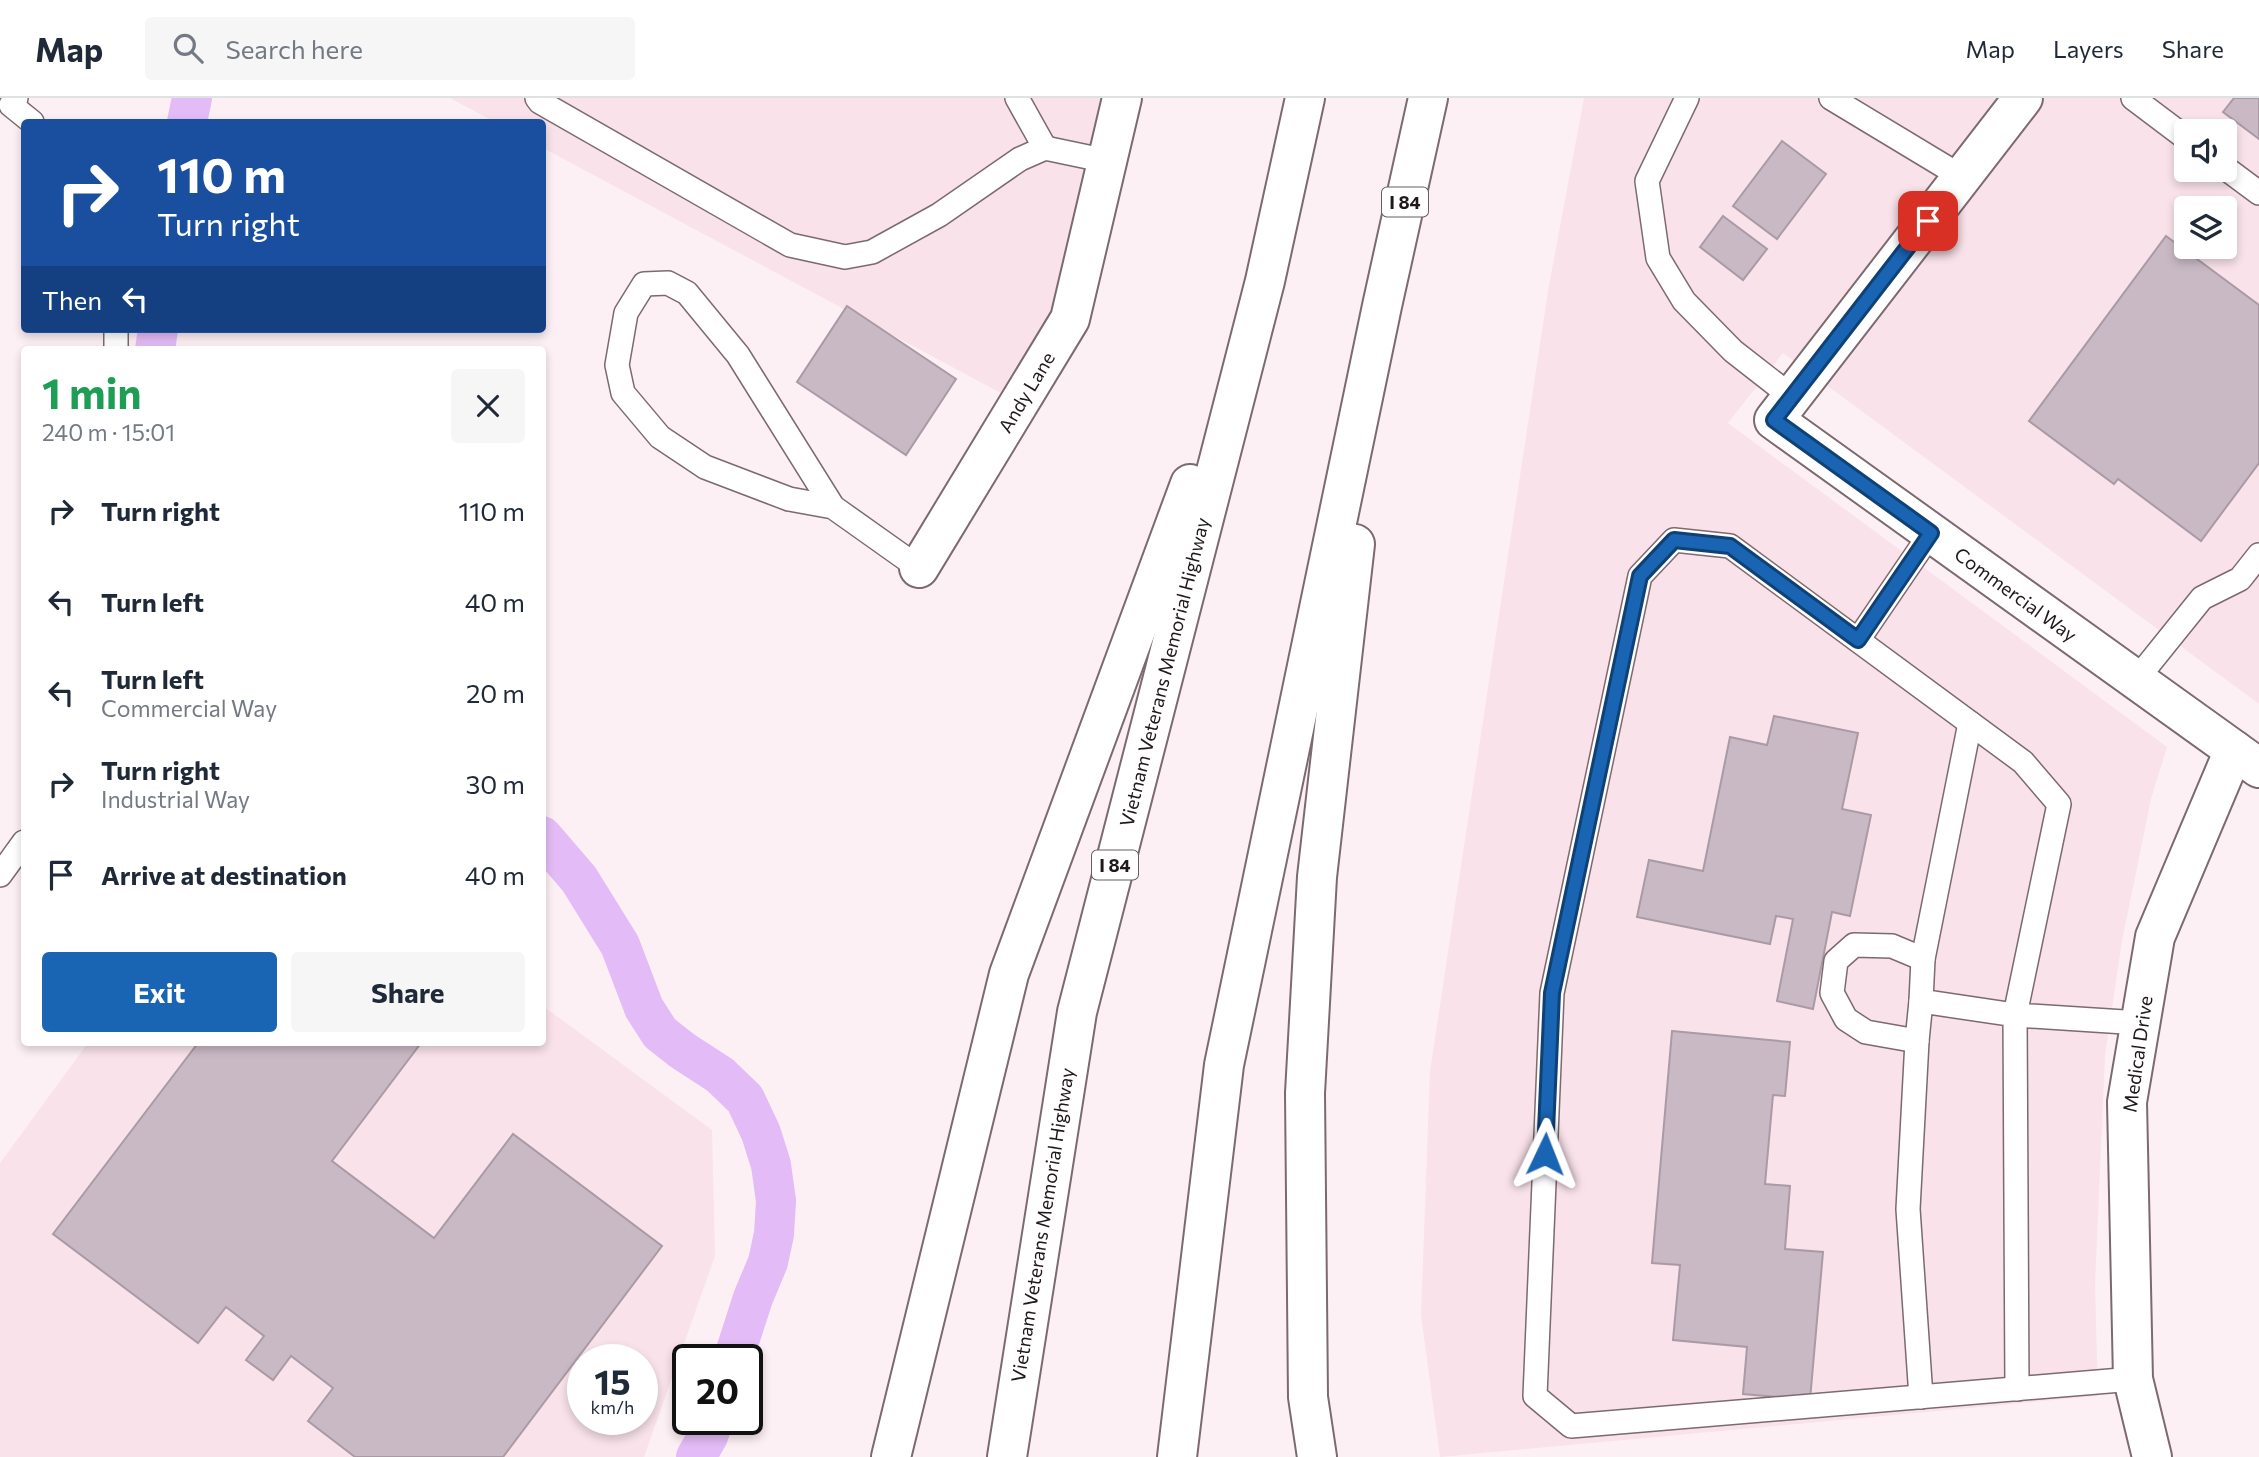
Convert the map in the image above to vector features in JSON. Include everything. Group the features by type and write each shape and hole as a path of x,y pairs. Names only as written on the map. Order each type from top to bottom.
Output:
{"main road":[{"name":"Andy Lane","path":"919,568 1070,319 1122,98"},
{"name":"Vietnam Veterans Memorial Highway","path":"1007,1457 1007,1442 1077,1012 1265,281 1306,98"},
{"name":"I 84","path":"1177,1457 1224,1065 1428,98"},
{"path":"1783,409 2023,98"},
{"path":"891,1457 1009,974 1265,281"},
{"path":"1317,1457 1308,1397 1306,1107 1317,877 1382,306"},
{"name":"Commercial Way","path":"1783,409 1931,533 2247,759"},
{"name":"Medical Drive","path":"2152,1457 2133,1380 2127,1102 2155,937 2247,759"}],"lane":[{"path":"537,98 790,245 845,257 872,252 939,215 1020,159 1045,148 1107,161"},
{"path":"1017,98 1045,148"},
{"path":"1687,98 1647,181 1658,258 1684,301 1733,351 1783,409"},
{"path":"1831,98 1962,177"},
{"path":"2133,98 2174,129"},
{"path":"7,105 28,119"},
{"path":"2237,177 2259,193"},
{"path":"668,283 687,293 738,355 833,507 789,499 705,467 660,437 623,393 617,365 626,313 644,284 668,283"},
{"name":"Andy Lane","path":"833,507 919,568"},
{"path":"1858,640 1931,533"},
{"path":"2017,1389 2015,1015 2059,804 2023,762 1730,546 1674,540 1640,576 1552,993 1535,1396 1571,1426 2133,1380"},
{"path":"2136,680 2202,598 2240,579 2259,555"},
{"path":"1921,1397 1908,1209 1917,1041 1923,959 1970,723"},
{"path":"0,875 21,846"},
{"path":"1917,1041 1866,1032 1846,1019 1832,993 1836,961 1854,945 1892,946 1923,959"},
{"path":"1921,1002 2015,1015 2140,1023"}],"shaded area":[{"path":"450,98 1110,98 1025,406 546,150 546,119 489,119"},
{"path":"1584,98 2259,98 2259,704 1783,353 1728,423 2167,747 2151,799 2122,941 2105,1056 2095,1284 2098,1396 1440,1457 1421,1315 1430,1071 1548,291"},
{"path":"546,1008 712,1130 715,1256 684,1344 672,1344 672,1378 658,1417 658,1344 567,1344 567,1435 652,1435 644,1457 0,1457 0,1163 86,1046 546,1046"}],"building":[{"path":"2234,98 2259,98 2259,139 2237,122 2237,119 2223,112"},
{"path":"1782,141 1826,174 1777,239 1733,206"},
{"path":"1723,216 1767,249 1743,280 1700,247"},
{"path":"2166,236 2174,242 2174,259 2197,259 2259,305 2259,463 2201,541 2118,479 2114,484 2029,421"},
{"path":"847,306 956,379 906,455 797,382"},
{"path":"1774,716 1858,733 1842,809 1871,815 1850,916 1832,912 1813,1009 1777,1001 1793,919 1776,916 1770,944 1637,917 1649,860 1703,871 1730,737 1767,745"},
{"path":"1672,1031 1790,1042 1785,1096 1773,1095 1765,1184 1790,1186 1785,1249 1823,1252 1810,1400 1743,1394 1747,1347 1673,1340 1680,1265 1652,1263"},
{"path":"196,1046 419,1046 332,1161 434,1238 513,1134 662,1246 588,1344 567,1344 567,1372 503,1457 355,1457 308,1421 333,1388 291,1356 273,1380 246,1360 264,1336 226,1307 198,1343 53,1234"}],"waterway":[{"path":"188,119 192,98"},
{"path":"156,346 157,333"},
{"path":"546,841 579,879 620,945 644,1008 660,1033 720,1075 745,1099 761,1133 771,1165 776,1201 774,1234 768,1262 738,1344"},
{"path":"696,1457 708,1435"}],"route":[{"path":"1545,1154 1552,993 1640,576 1674,540 1730,546 1858,640 1931,533 1774,420 1928,221"}]}
